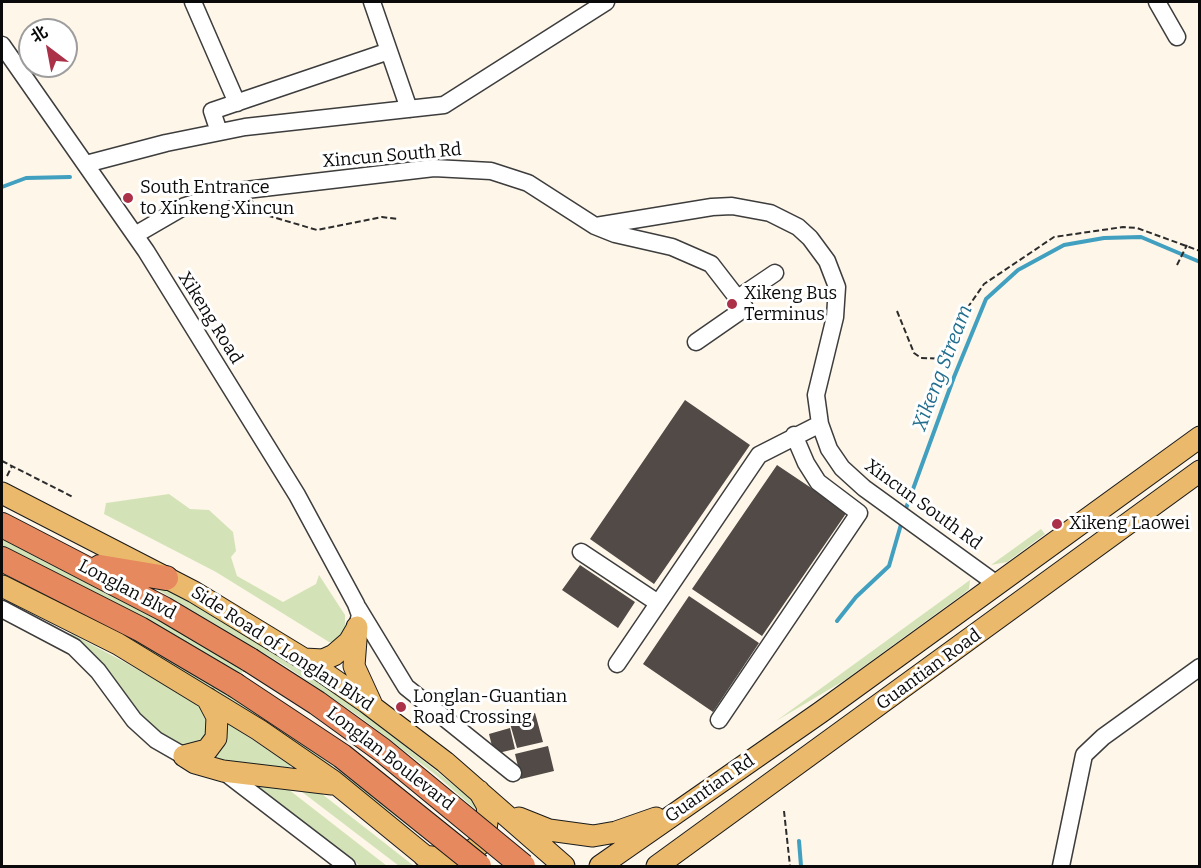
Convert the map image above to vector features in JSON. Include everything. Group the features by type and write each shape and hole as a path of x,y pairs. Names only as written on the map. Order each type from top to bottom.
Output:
{"highway":[{"name":"Longlan Blvd","path":"2,525 164,609 250,660"},
{"name":"Longlan Blvd","path":"2,559 140,629 235,685"},
{"path":"77,563 166,578"},
{"name":"Longlan Boulevard","path":"250,660 317,703 382,750 523,867"},
{"name":"Longlan Boulevard","path":"235,685 342,756 479,867"}],"main road":[{"name":"Guantian Road","path":"694,800 998,585 1200,437"},
{"name":"Guantian Road","path":"657,867 1200,471"},
{"name":"Side Road of Longlan Blvd","path":"2,493 194,591 304,659 380,712 478,789 564,867"},
{"path":"2,586 118,645 207,698 341,787 430,862 464,858 479,845 485,836 487,805 478,789"},
{"path":"304,659 316,661 334,655 349,642 357,627"},
{"path":"357,627 354,657 357,676 366,695 380,712"},
{"path":"184,756 207,750 216,738 217,717 207,698"},
{"path":"184,756 195,763 223,771 298,778 341,787"},
{"path":"500,808 549,830 593,836 640,824 694,800"},
{"name":"Guantian Rd","path":"600,867 694,800"},
{"path":"676,867 706,832"}],"street":[{"path":"193,2 237,103"},
{"path":"372,2 410,109"},
{"path":"86,164 245,127 444,105 604,2"},
{"path":"1162,3 1177,37"},
{"name":"Xikeng Road","path":"2,45 135,235 297,495 356,604 360,615 357,627"},
{"path":"219,132 212,111 389,51"},
{"name":"Xincun South Rd","path":"135,235 185,206 236,191 434,168 476,169 528,183 595,226 712,207 732,206 770,213 804,232 827,261 837,288 835,317 818,380 816,410 830,449 842,468 876,496 998,585"},
{"path":"236,191 238,200 246,207"},
{"path":"595,226 615,234 672,247 701,257 718,269 745,308 696,342"},
{"path":"738,298 775,273"},
{"path":"617,664 759,455 794,435 820,424"},
{"path":"718,720 859,513 818,482 806,464 794,435"},
{"path":"581,552 658,603"},
{"path":"356,604 406,687 513,773"},
{"path":"2,609 74,647 92,665 134,720 156,740 184,756"},
{"path":"1061,867 1084,755 1103,737 1200,667"},
{"path":"223,771 347,867"}],"path":[{"path":"246,207 311,230 382,217 398,219"},
{"path":"897,311 914,353 921,358 947,359 966,310 984,284 1054,237 1112,228 1137,228 1200,251"},
{"path":"1178,264 1186,247"},
{"path":"2,461 73,497"},
{"path":"784,811 790,867"}],"green space":[{"path":"169,494 190,509 209,510 233,532 236,551 231,557 237,576 283,602 316,584 319,575 345,615 345,628 339,642 329,642 216,572 104,514 106,503"},
{"path":"1041,529 1045,534 1007,562 991,565"},
{"path":"2,538 180,631 244,669 240,676 70,581 2,546"},
{"path":"2,570 132,637 207,681 313,751 451,856 439,850 348,780 264,720 138,644 2,576"},
{"path":"133,575 201,603 319,677 471,799 483,816 436,775 360,717 287,667"},
{"path":"970,580 969,589 963,594 845,680 776,721"},
{"path":"66,634 72,634 203,707 212,723 203,744 178,746 150,726"},
{"path":"221,719 291,765 290,767 237,765 204,758"},
{"path":"289,782 322,794 414,866 399,866"},
{"path":"258,784 288,789 387,866 360,866 256,787"}],"building":[{"path":"685,400 750,445 654,584 590,539"},
{"path":"777,465 847,512 762,636 692,589"},
{"path":"580,565 635,602 618,628 562,590"},
{"path":"689,596 759,643 713,712 643,664"},
{"path":"535,713 543,742 517,748 509,720"},
{"path":"510,728 515,749 494,754 489,734"},
{"path":"548,746 554,771 521,779 515,754"}],"waterway":[{"path":"2,187 26,178 70,177"},
{"name":"Xikeng Stream","path":"905,511 954,377 986,299 1018,270 1064,245 1104,238 1141,237 1200,262"},
{"name":"Xikeng Stream","path":"837,621 856,597 889,566 902,521"},
{"name":"Xikeng Stream","path":"799,841 801,866"}],"place":[{"name":"South Entrance to Xinkeng Xincun","path":"128,198"},
{"name":"Xikeng Bus Terminus","path":"732,304"},
{"name":"Xikeng Laowei","path":"1057,524"},
{"name":"Longlan-Guantian Road Crossing","path":"401,707"}]}
